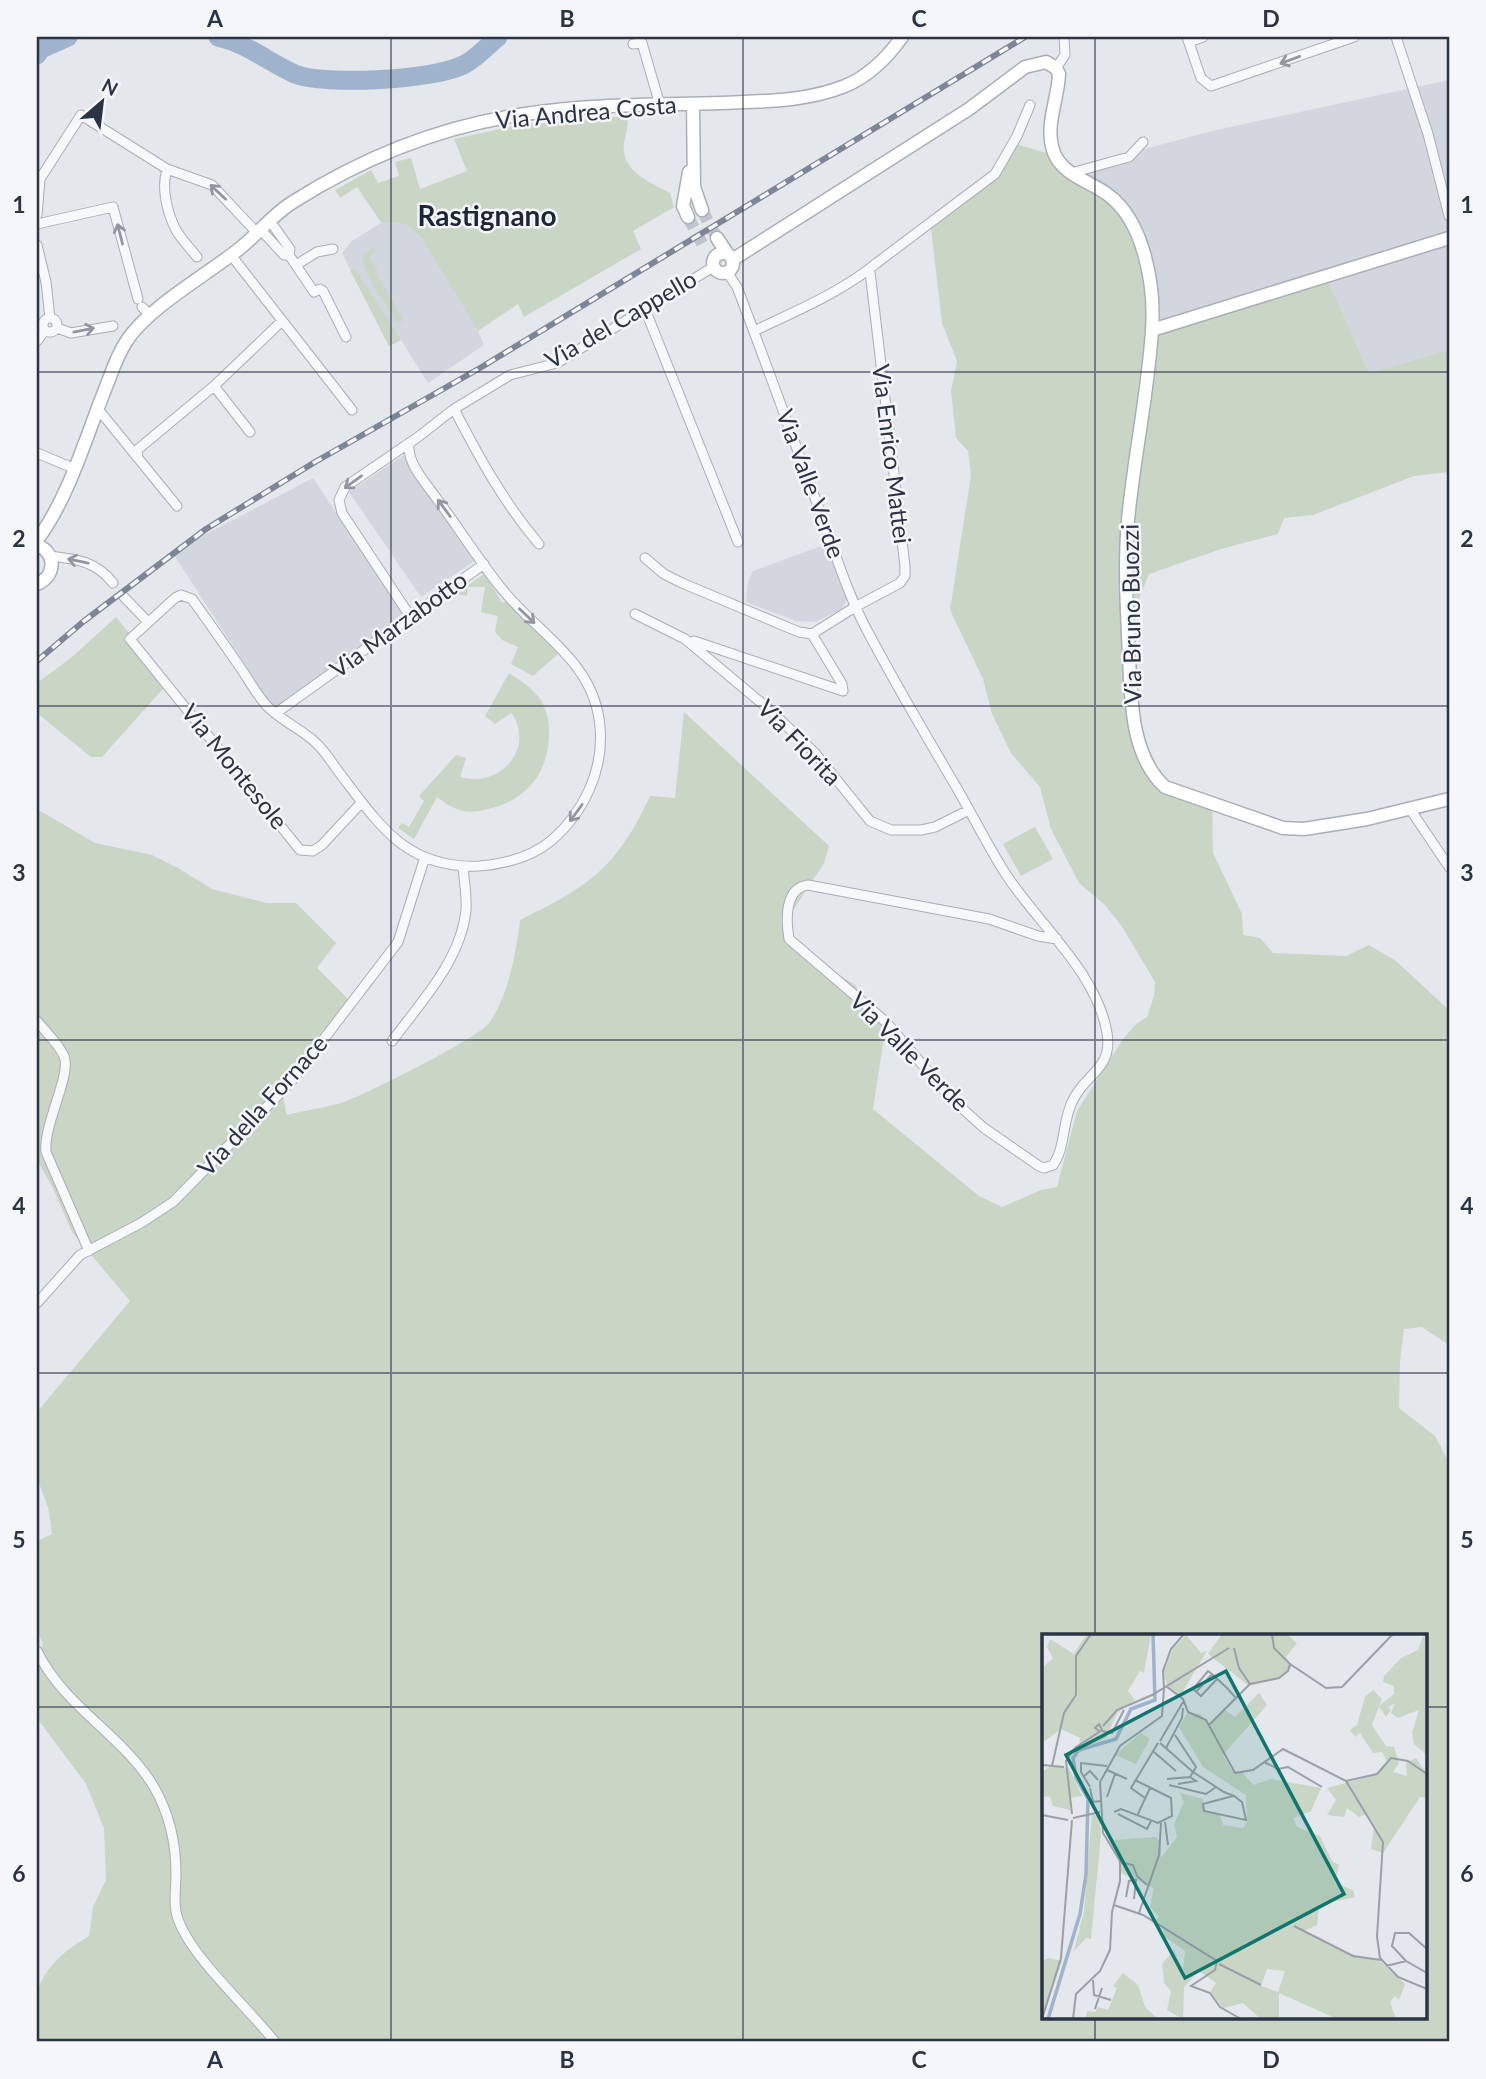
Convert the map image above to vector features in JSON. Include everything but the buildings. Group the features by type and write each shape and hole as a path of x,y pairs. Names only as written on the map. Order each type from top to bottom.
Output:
{"street":[{"name":"Via Andrea Costa","path":"37,584 45,581 51,573 43,548 51,519 121,351 121,330 143,307 202,264 231,255 296,201 343,173 386,153 450,130 528,114 789,100 830,91 873,70 901,37"},
{"name":"Via Bruno Buozzi","path":"1064,37 1065,55 1056,68 1059,82 1051,116 1051,137 1059,162 1071,173 1109,195 1123,211 1136,232 1151,282 1153,330 1128,520 1126,573 1130,687 1135,727 1147,764 1156,779 1165,787 1283,828 1326,827 1449,799"},
{"path":"1203,37 1188,39 1201,79 1211,86 1354,37"},
{"path":"1396,37 1428,134 1449,216"},
{"path":"633,44 642,43 660,105"},
{"path":"704,247 718,272 729,262 958,117 1025,67 1043,62 1056,68"},
{"path":"693,104 694,187 702,210"},
{"path":"754,331 870,272 878,262 995,174 1013,145 1030,105"},
{"path":"37,215 40,178 81,115 167,169 212,185 290,249 289,255 314,292 320,289 323,291 346,337"},
{"path":"1071,173 1129,156 1143,142"},
{"path":"688,217 683,206 684,192 692,162"},
{"path":"167,169 163,179 164,192 176,230 202,264"},
{"path":"37,224 113,207 143,307"},
{"path":"1153,330 1449,238"},
{"name":"Via Valle Verde","path":"716,239 729,262 855,607 891,677 1006,873 1028,905 1057,939 1081,973 1098,1005 1106,1027 1107,1051 1100,1069 1083,1085 1072,1101 1056,1161 1049,1168 1044,1168 984,1128 944,1090 886,1023 789,939 789,902 796,890 808,886 989,919 1038,936 1057,939"},
{"path":"37,245 46,282 50,318"},
{"path":"296,265 317,252 333,249"},
{"path":"713,264 717,254 729,262"},
{"path":"231,255 352,410"},
{"name":"Via del Cappello","path":"410,616 342,513 339,500 345,487 409,444 454,409 510,375 557,363 713,264"},
{"name":"Via Enrico Mattei","path":"855,607 900,583 905,576 870,272"},
{"path":"645,309 738,542"},
{"path":"50,318 56,321 57,328"},
{"path":"45,330 43,323 50,318"},
{"path":"138,458 137,450 214,386 282,321"},
{"path":"57,328 71,333 121,330"},
{"path":"45,330 51,332 57,328"},
{"path":"37,341 45,330"},
{"path":"214,386 250,432"},
{"path":"98,409 177,506"},
{"path":"454,409 499,491 538,544"},
{"path":"409,444 408,452 424,480 484,564"},
{"path":"37,453 73,468"},
{"path":"43,548 89,563 102,570 113,583"},
{"path":"645,558 664,574 682,583 799,632 812,634 855,607"},
{"name":"Via Marzabotto","path":"148,622 175,597 181,595 192,599 267,707 315,742 390,836 425,857 463,866 510,861 539,849 571,820 590,791 600,743 598,713 590,687 580,670 514,603 484,564 276,713"},
{"path":"124,597 148,622"},
{"name":"Via Fiorita","path":"635,614 685,639 771,711 815,752 870,821 891,830 921,831 969,810"},
{"name":"Via Montesole","path":"148,622 130,639 300,850 313,851 322,845 362,802"},
{"path":"685,639 843,691 842,684 812,634"},
{"path":"1410,808 1449,867"},
{"name":"Via della Fornace","path":"37,1303 69,1265 173,1202 291,1082 398,942 425,857"},
{"path":"392,1041 439,978 459,940 466,907 463,866"},
{"path":"37,1021 61,1050 66,1061 46,1134 46,1152 89,1251"},
{"path":"37,1651 61,1689 120,1746 152,1785 174,1836 177,1915 183,1931 275,2042"}],"shaded area":[{"path":"1449,80 1449,350 1369,373 1328,280 1231,314 1154,323 1079,171 1115,157 1212,131"},
{"path":"384,221 405,224 420,236 484,345 428,383 401,340 389,346 342,253 352,241"},
{"path":"404,455 476,560 421,597 349,492"},
{"path":"313,478 404,615 277,714 172,552"},
{"path":"827,544 848,598 842,609 815,622 796,621 746,602 748,582 753,571"}],"green space":[{"path":"627,116 624,153 627,161 646,180 670,193 674,207 633,231 641,249 524,317 518,304 478,331 420,236 405,224 381,222 357,187 340,198 335,190 371,170 378,183 399,176 395,162 411,158 420,189 467,171 454,139 518,125"},
{"path":"1016,144 1050,154 1114,195 1142,247 1154,323 1231,314 1328,280 1369,373 1449,350 1449,472 1414,476 1313,515 1284,518 1278,534 1221,549 1149,574 1139,599 1134,676 1146,753 1156,773 1172,787 1212,802 1213,853 1242,914 1243,935 1260,938 1273,953 1346,956 1369,945 1396,961 1449,1010 1449,1345 1422,1327 1404,1329 1399,1408 1435,1436 1449,1463 1449,2042 37,2042 35,2003 41,1982 58,1959 89,1936 93,1907 106,1880 104,1828 86,1784 37,1718 37,1655 43,1644 37,1630 37,1541 52,1534 48,1507 37,1478 37,1412 130,1301 72,1232 52,1186 37,1160 37,809 95,843 152,855 212,889 267,903 296,903 336,943 317,968 352,1003 282,1093 287,1115 356,1097 446,1052 490,1022 507,986 520,920 565,896 599,872 626,841 650,796 675,798 684,712 829,846 824,863 792,912 793,936 808,956 854,984 886,1025 873,1109 979,1196 1002,1207 1041,1190 1057,1187 1077,1111 1123,1039 1136,1024 1147,1017 1154,996 1155,982 1123,928 1105,905 1079,883 1051,829 1040,787 1011,753 992,714 983,679 950,610 971,475 968,451 956,438 951,391 957,361 942,323 931,228 982,189"},
{"path":"372,248 378,250 369,257 378,270 375,272 404,320 398,323 367,274 362,256"},
{"path":"350,270 359,275 401,340 389,346"},
{"path":"485,573 502,603 506,601 558,654 533,676 511,664 518,647 502,640 495,632 498,616 481,612 485,587 468,587 467,596 456,594"},
{"path":"116,617 169,682 102,757 91,757 37,713 37,683 72,657"},
{"path":"509,673 535,693 547,713 549,742 536,779 518,797 480,811 457,809 437,797 414,839 398,828 402,823 409,827 424,801 419,796 456,755 466,758 460,777 474,779 499,772 509,764 516,753 518,728 513,715 511,713 495,724 485,716"},
{"path":"1035,827 1053,859 1021,876 1003,844"}],"waterway":[{"path":"37,55 41,49 68,37"},
{"path":"218,37 248,49 295,74 330,80 381,80 451,70 478,55 498,37"}],"tunnel":[{"path":"702,210 717,238"},
{"path":"688,217 704,247"}],"railway":[{"path":"37,661 84,621 206,529 315,462 480,368 1025,37"}],"district":[{"name":"Rastignano","path":"487,216"}]}
